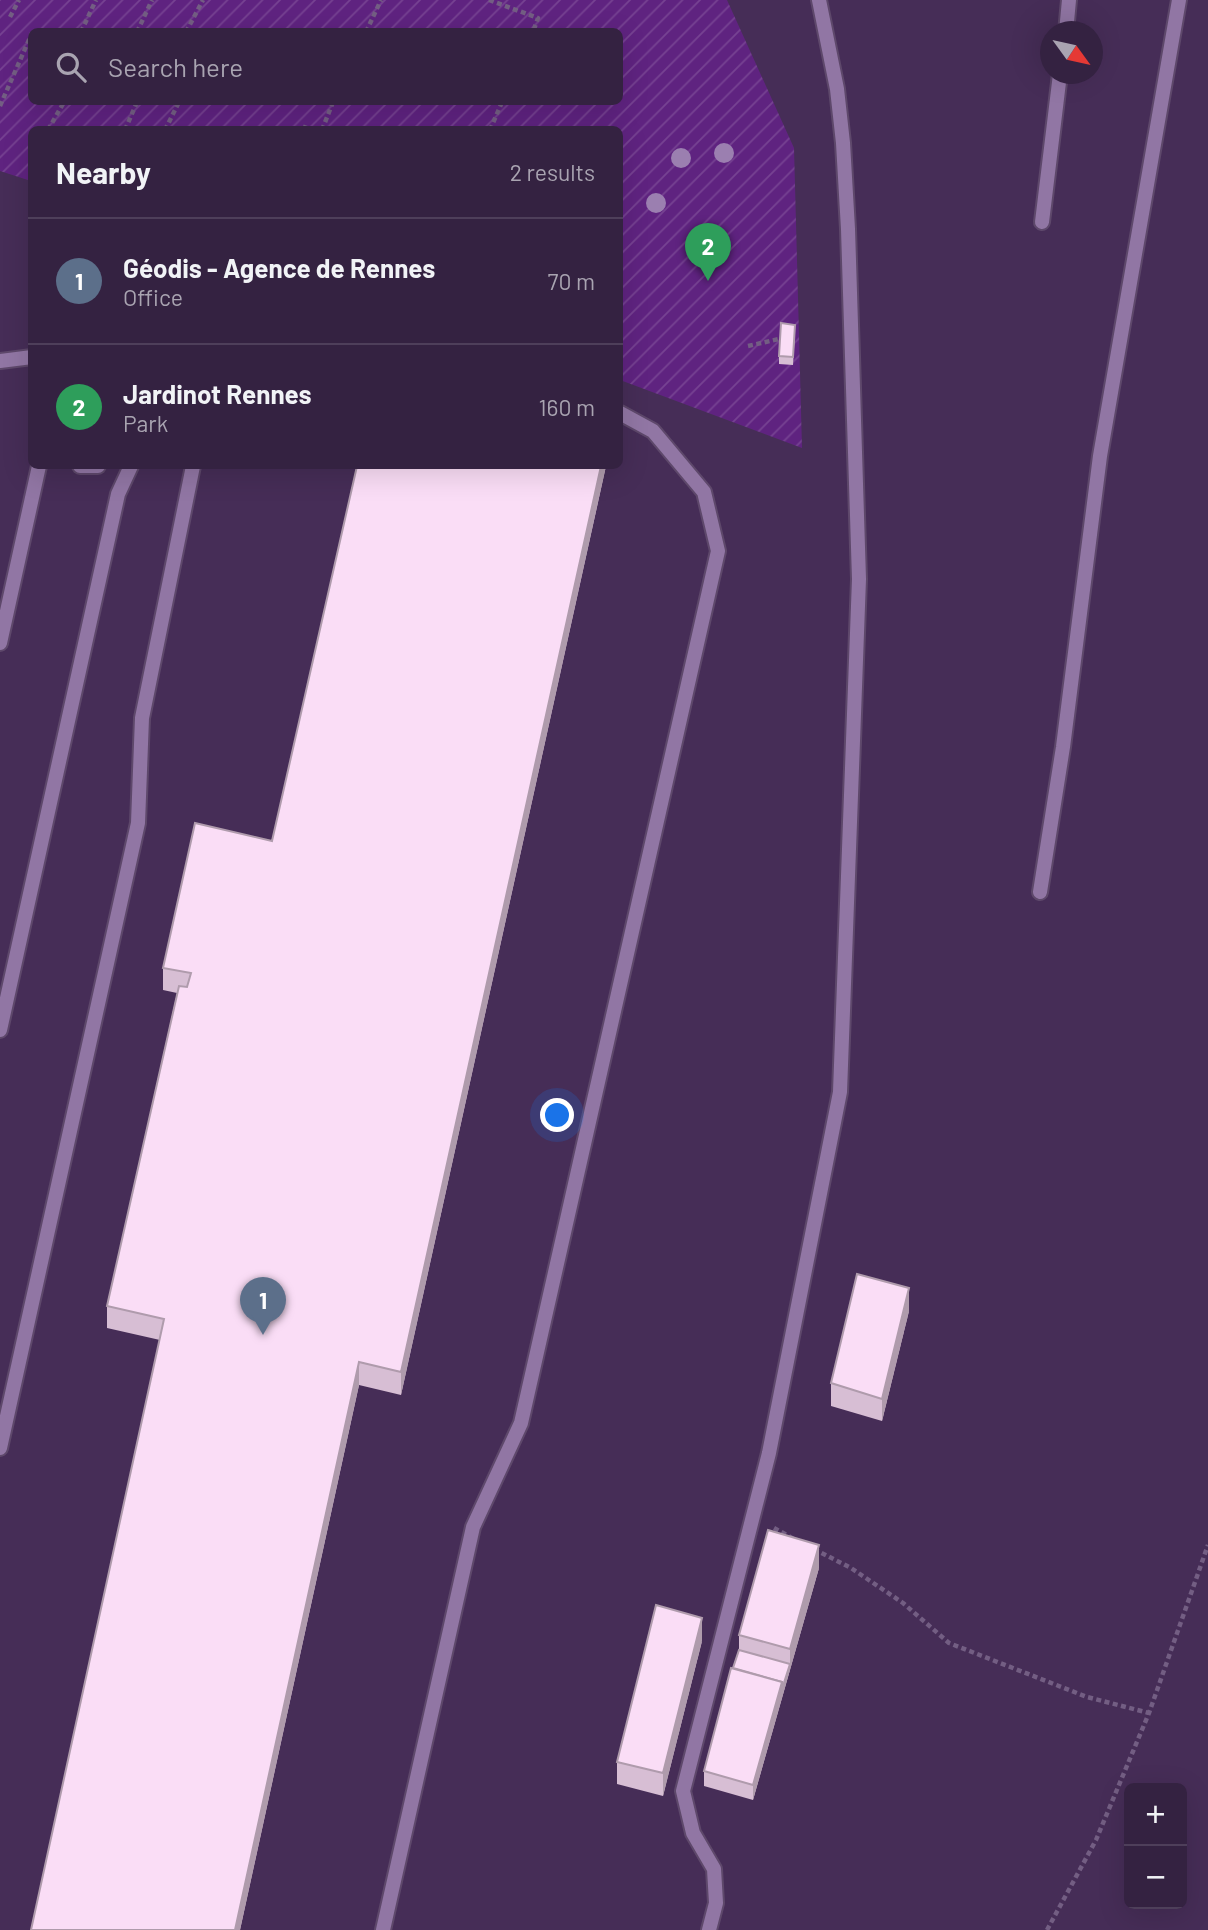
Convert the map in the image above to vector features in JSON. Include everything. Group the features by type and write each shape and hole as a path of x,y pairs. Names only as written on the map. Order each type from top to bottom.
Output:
{"street":[{"path":"709,1930 716,1903 714,1869 693,1833 683,1791 769,1452 840,1092 859,579 843,143 837,89 820,0"},
{"path":"1067,21 1069,0"},
{"path":"1040,892 1063,747 1100,456 1179,0"},
{"path":"1042,222 1059,84"},
{"path":"5,360 28,357"},
{"path":"5,360 28,369"},
{"path":"383,1930 473,1527 521,1423 718,551 704,492 653,431 623,415"},
{"path":"0,643 38,469"},
{"path":"0,1030 118,494 130,469"},
{"path":"0,1448 138,823 142,718 192,469"}],"path":[{"path":"10,17 19,0"},
{"path":"83,28 96,0"},
{"path":"139,28 152,0"},
{"path":"189,28 203,0"},
{"path":"368,28 381,0"},
{"path":"489,0 538,18 534,28"},
{"path":"0,106 28,42"},
{"path":"50,126 62,105"},
{"path":"127,126 136,105"},
{"path":"167,126 178,105"},
{"path":"324,126 332,105"},
{"path":"492,126 501,105"},
{"path":"306,126 307,122"},
{"path":"748,346 779,340"},
{"path":"752,1520 767,1525 851,1569 903,1603 949,1643 1087,1697 1149,1713"},
{"path":"1047,1930 1096,1840 1149,1713 1208,1545"}],"shaded area":[{"path":"0,0 727,0 794,148 802,448 623,381 623,126 28,126 28,180 0,171"}],"building":[{"path":"781,323 795,325 793,357 779,356"},
{"path":"356,469 600,469 401,1372 359,1362 235,1930 31,1930 164,1319 107,1306 179,986 187,987 191,973 163,968 195,823 272,841"},
{"path":"857,1274 909,1288 882,1399 831,1383"},
{"path":"768,1530 819,1545 790,1649 739,1635"},
{"path":"656,1605 702,1618 663,1773 617,1762"},
{"path":"739,1650 790,1664 782,1689 782,1682 733,1668"},
{"path":"731,1668 782,1682 753,1785 704,1771"}],"place":[{"name":"Jardinot Rennes","path":"708,281"},
{"name":"Géodis - Agence de Rennes","path":"263,1335"}]}
